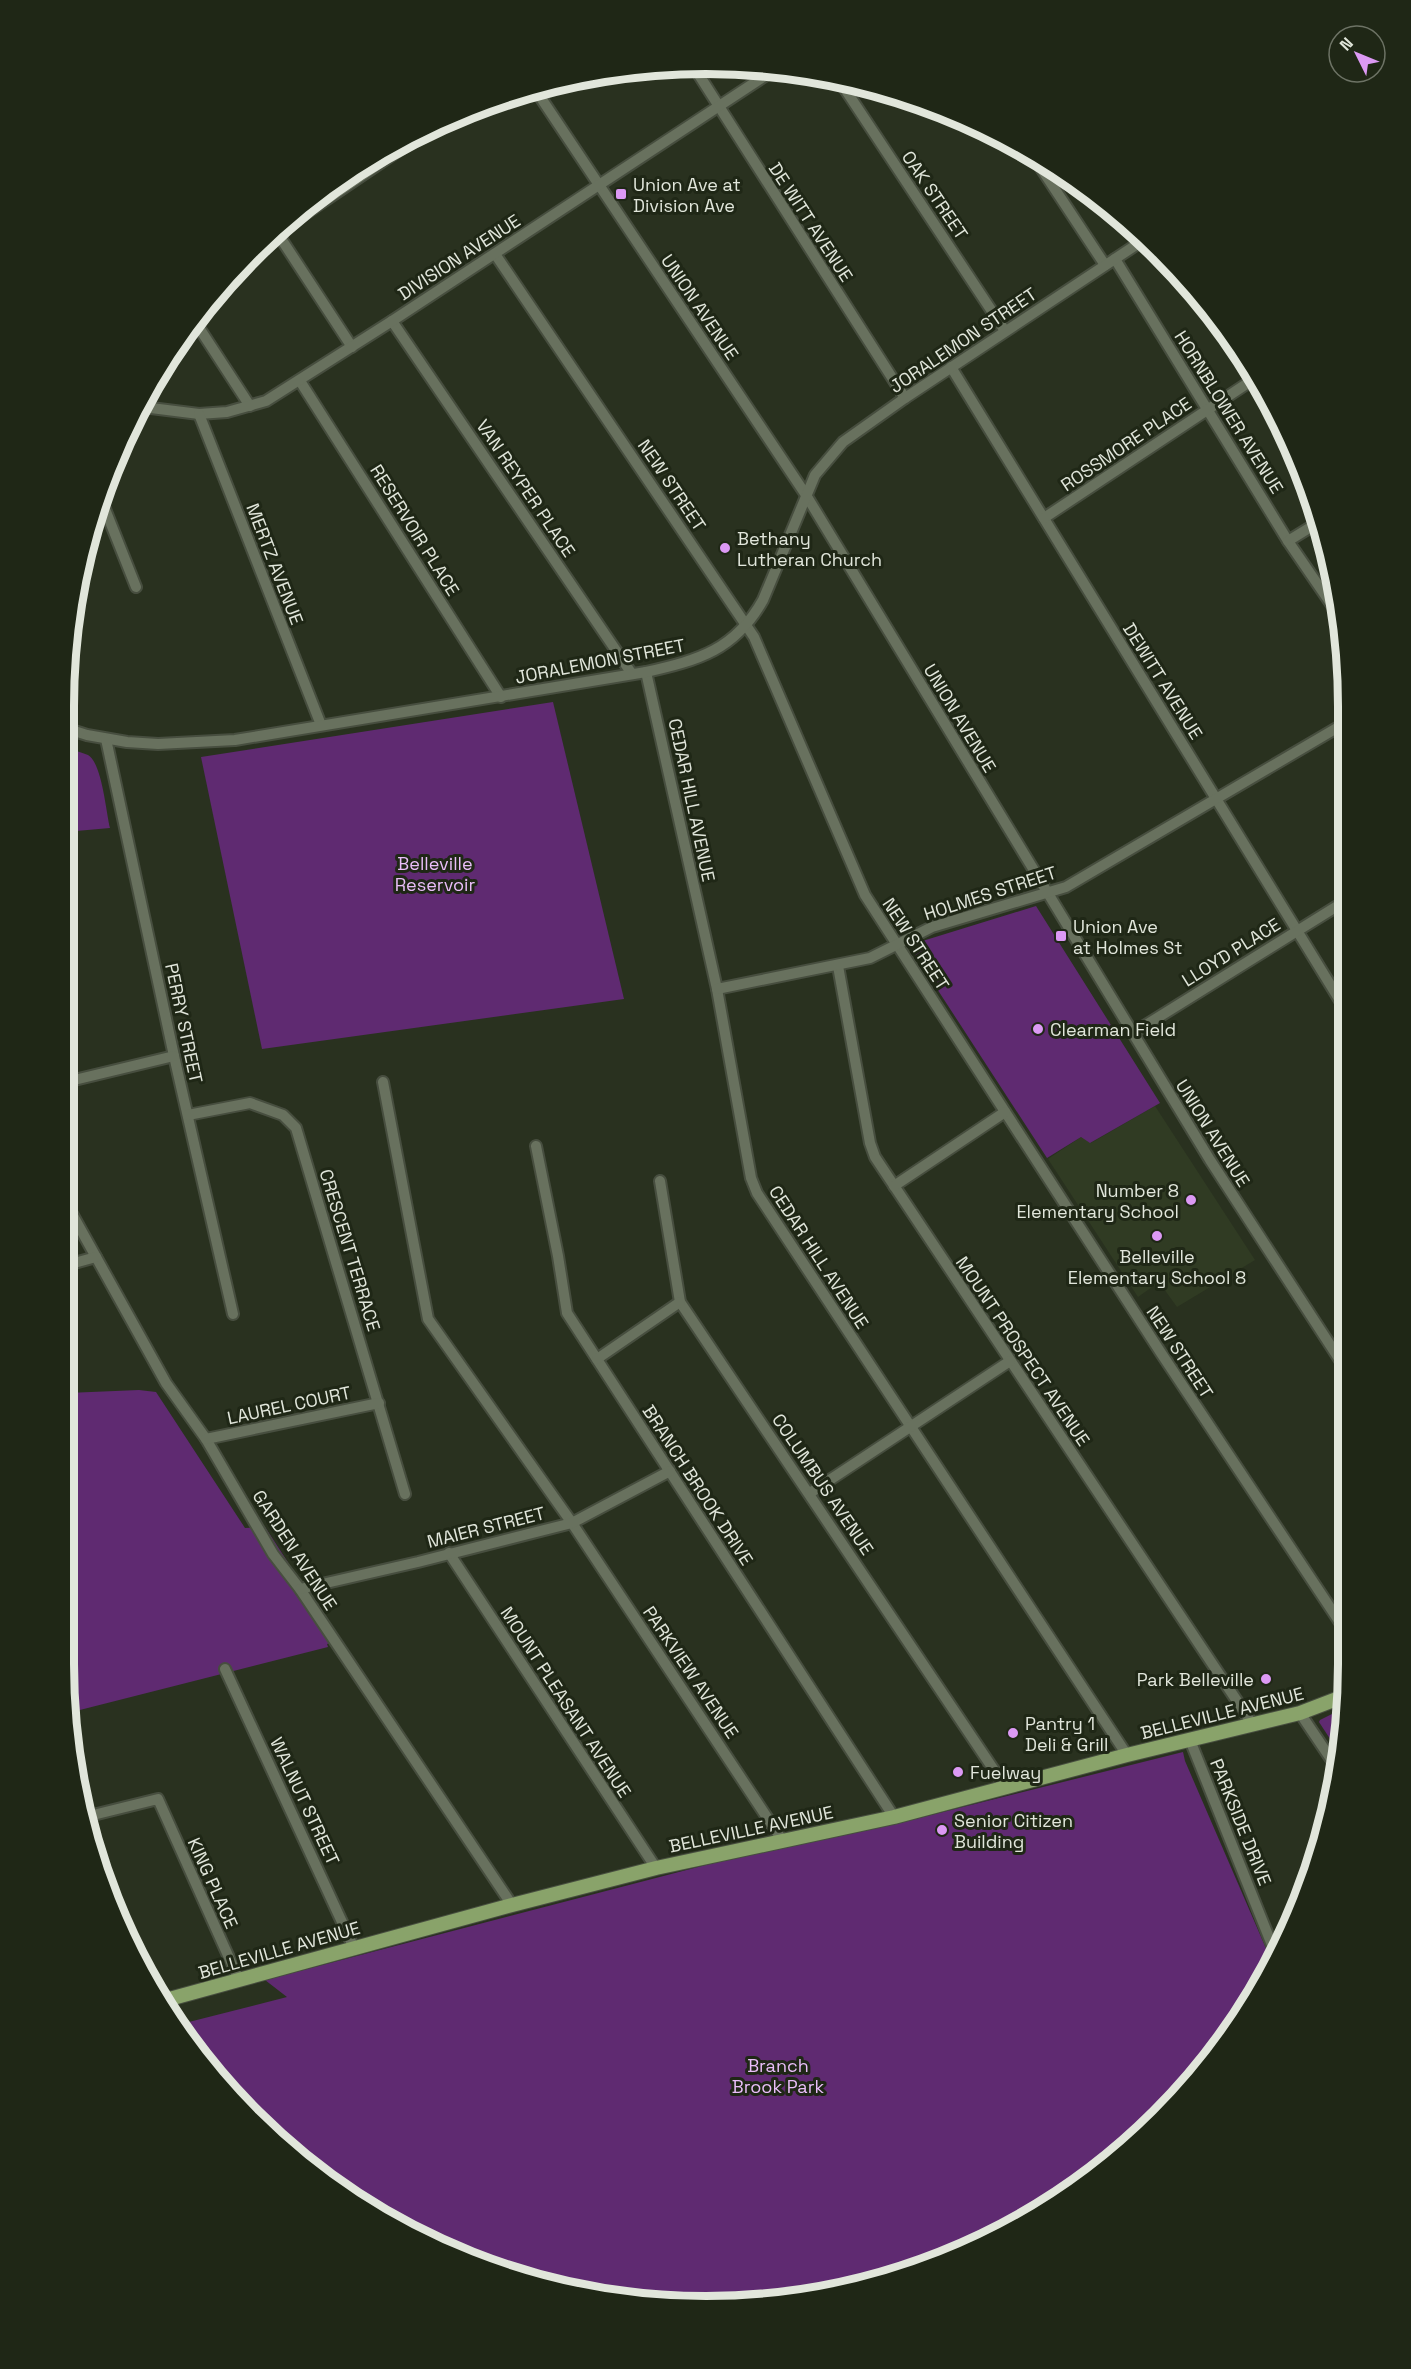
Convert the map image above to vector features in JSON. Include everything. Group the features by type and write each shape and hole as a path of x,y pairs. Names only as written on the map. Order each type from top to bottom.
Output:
{"main road":[{"name":"BELLEVILLE AVENUE","path":"170,1999 512,1905 656,1868 894,1817 1127,1755 1300,1713 1336,1699"}],"street":[{"name":"DE WITT AVENUE","path":"698,74 905,398"},
{"name":"DIVISION AVENUE","path":"149,407 199,414 227,412 266,401 495,254 764,77"},
{"name":"OAK STREET","path":"845,90 1005,331"},
{"name":"UNION AVENUE","path":"539,96 806,495 1210,1160 1338,1357"},
{"path":"1043,171 1105,266"},
{"path":"280,238 352,347"},
{"name":"JORALEMON STREET","path":"74,730 106,739 158,744 235,740 646,672 684,663 708,654 730,641 746,625 763,600 806,495 822,465 843,442 951,367 1137,244"},
{"name":"NEW STREET","path":"495,254 762,650 865,895 1338,1619"},
{"name":"HORNBLOWER AVENUE","path":"1115,259 1288,541 1328,599"},
{"name":"VAN REYPER PLACE","path":"392,321 632,674"},
{"path":"199,328 250,406"},
{"name":"DEWITT AVENUE","path":"951,367 1338,998"},
{"name":"RESERVOIR PLACE","path":"300,381 501,697"},
{"name":"ROSSMORE PLACE","path":"1044,518 1248,383"},
{"name":"MERTZ AVENUE","path":"199,414 321,725"},
{"path":"105,509 136,587"},
{"path":"1288,541 1311,526"},
{"name":"CEDAR HILL AVENUE","path":"646,672 717,989 751,1178 757,1193 1127,1755"},
{"name":"HOLMES STREET","path":"717,989 870,958 932,927 1066,887 1338,727"},
{"name":"PERRY STREET","path":"106,739 174,1056 233,1314"},
{"name":"LLOYD PLACE","path":"1133,1033 1338,905"},
{"name":"MOUNT PROSPECT AVENUE","path":"838,966 870,1143 875,1157 1253,1725"},
{"path":"74,1080 174,1056"},
{"name":"PARKVIEW AVENUE","path":"383,1082 428,1319 572,1523 782,1840"},
{"name":"CRESCENT TERRACE","path":"188,1115 250,1103 282,1115 293,1122 300,1137 405,1494"},
{"path":"894,1186 1005,1112"},
{"name":"BRANCH BROOK DRIVE","path":"536,1146 567,1313 894,1817"},
{"name":"COLUMBUS AVENUE","path":"660,1181 680,1302 1006,1788"},
{"name":"GARDEN AVENUE","path":"74,1217 166,1383 206,1439 273,1554 300,1589 512,1905"},
{"path":"74,1263 96,1257"},
{"path":"597,1359 680,1302"},
{"path":"810,1493 1010,1361"},
{"name":"LAUREL COURT","path":"206,1439 379,1403"},
{"name":"MAIER STREET","path":"300,1589 572,1523 670,1471"},
{"name":"MOUNT PLEASANT AVENUE","path":"449,1553 656,1868"},
{"name":"WALNUT STREET","path":"225,1669 354,1948"},
{"path":"1300,1713 1330,1758"},
{"name":"PARKSIDE DRIVE","path":"1190,1740 1272,1944"},
{"name":"KING PLACE","path":"92,1815 158,1799 239,1980"}],"shaded area":[{"path":"1155,1106 1255,1260 1177,1307 1159,1282 1138,1297 1048,1159 1081,1137 1091,1143"}],"green space":[{"name":"Belleville Reservoir","path":"553,702 624,999 262,1049 201,757"},
{"path":"74,750 88,755 97,768 110,828 74,831"},
{"name":"Clearman Field","path":"1036,906 1160,1103 1090,1143 1081,1137 1047,1158 915,955 914,949 916,943"},
{"path":"139,1390 156,1392 245,1528 265,1527 339,1641 327,1644 328,1647 76,1711 74,1393"},
{"path":"1335,1712 1332,1742 1319,1722"},
{"name":"Branch Brook Park","path":"1183,1752 1267,1952 1231,2015 1181,2080 1122,2139 1090,2165 1057,2189 985,2230 909,2262 869,2274 788,2290 706,2296 623,2290 542,2274 502,2262 426,2230 389,2211 321,2165 289,2139 230,2080 186,2023 287,1997 265,1980 725,1860 919,1818"}],"place":[{"name":"Union Ave at Division Ave","path":"621,194"},
{"name":"Bethany Lutheran Church","path":"725,548"},
{"name":"Union Ave at Holmes St","path":"1061,936"},
{"name":"Clearman Field","path":"1038,1029"},
{"name":"Number 8 Elementary School","path":"1191,1200"},
{"name":"Belleville Elementary School 8","path":"1157,1236"},
{"name":"Park Belleville","path":"1266,1679"},
{"name":"Pantry 1 Deli & Grill","path":"1013,1733"},
{"name":"Fuelway","path":"958,1772"},
{"name":"Senior Citizen Building","path":"942,1830"}]}
